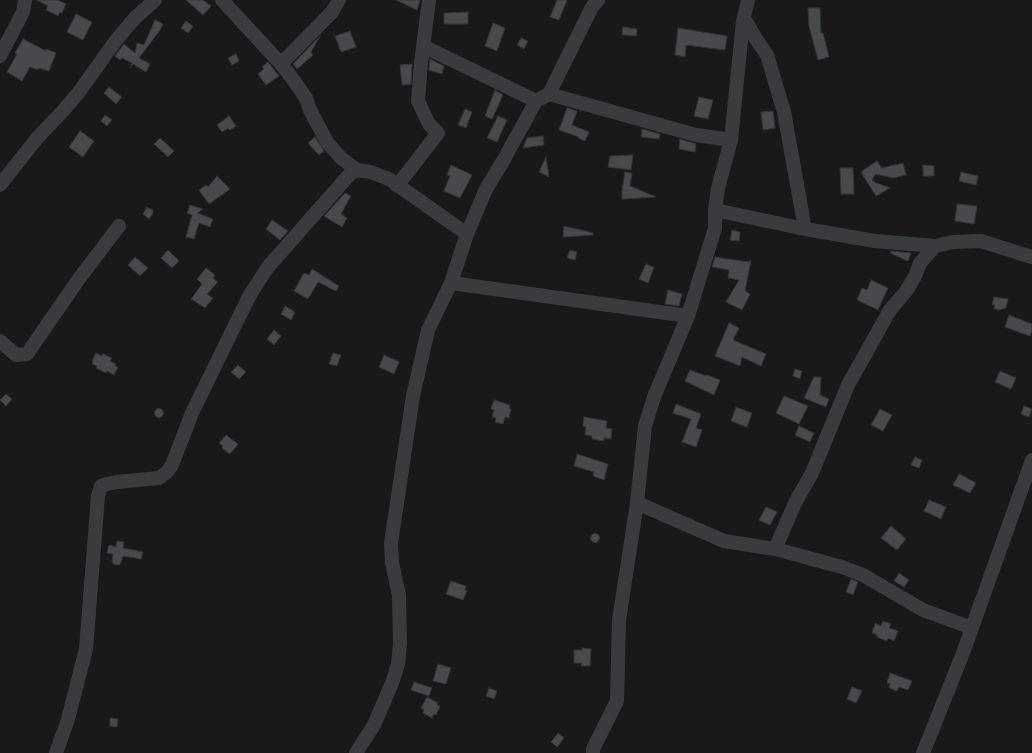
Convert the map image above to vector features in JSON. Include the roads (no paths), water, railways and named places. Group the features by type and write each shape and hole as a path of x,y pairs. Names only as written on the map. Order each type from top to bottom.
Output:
{"street":[{"path":"0,56 22,12 25,0"},
{"path":"0,185 38,137 79,92 117,39 135,18 155,0"},
{"path":"222,0 281,64 306,98 310,110 328,142 342,158 357,170 389,179 467,234"},
{"path":"281,64 332,12 339,0"},
{"path":"397,186 438,133 429,124 418,101 429,0"},
{"path":"356,753 374,725 392,683 398,664 400,644 399,596 392,562 390,543 413,396 428,330 451,283 467,234 486,189 536,101 549,94 589,14 598,0"},
{"path":"593,753 593,750 617,701 619,620 637,503 645,426 654,397 688,316 715,228 715,210 718,188 731,140 744,18 748,0"},
{"path":"744,18 767,55 784,112 804,229"},
{"path":"423,46 536,101"},
{"path":"549,94 696,135 731,140"},
{"path":"56,753 68,719 86,649 98,496 101,486 117,482 159,478 167,472 172,465 192,413 251,293 274,262 350,174 357,170"},
{"path":"715,210 804,229 875,241 935,246 960,242 982,241 1032,257"},
{"path":"0,341 16,355 27,354 78,280 119,226"},
{"path":"775,549 796,502 812,473 848,386 890,310 907,290 920,263 935,246"},
{"path":"451,283 688,316"},
{"path":"923,753 963,653 1032,460"},
{"path":"637,503 724,542 775,549 842,567 863,575 923,610 972,628"}]}
